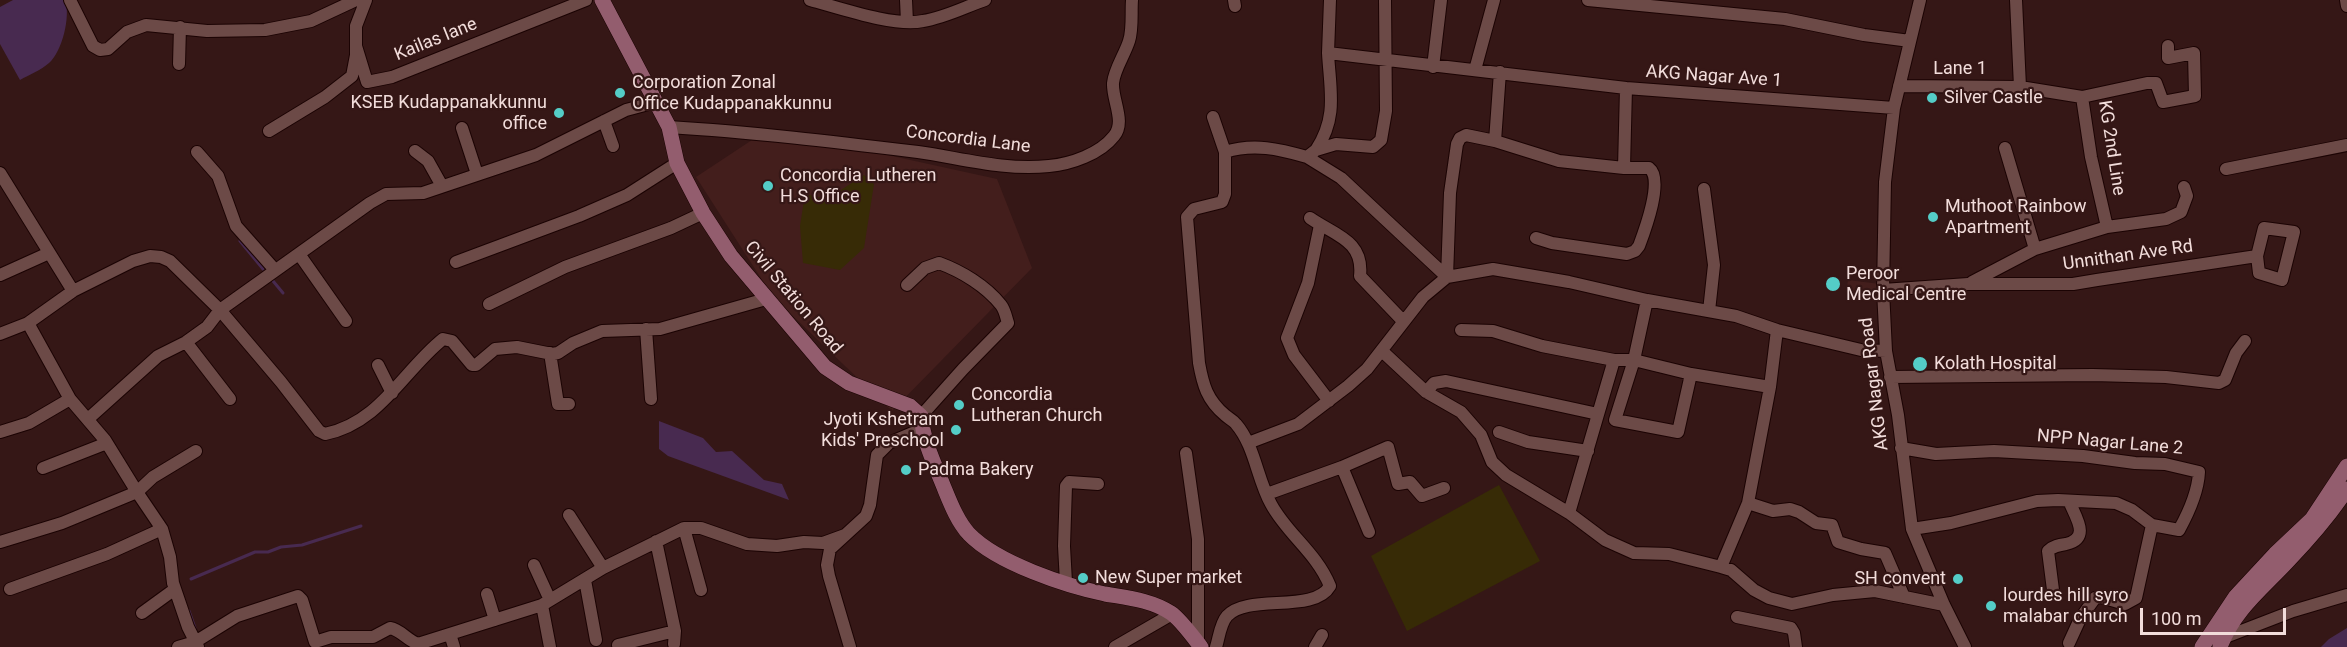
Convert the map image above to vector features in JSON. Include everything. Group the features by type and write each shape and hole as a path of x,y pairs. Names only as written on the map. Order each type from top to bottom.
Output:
{"main road":[{"name":"Civil Station Road","path":"602,0 669,127 677,163 703,213 731,256 811,353 837,377 910,406 922,423"},
{"path":"922,423 953,508 968,533 984,547 1032,572 1105,594 1131,597 1172,614 1200,645"},
{"path":"2266,575 2275,555 2312,519 2347,466"},
{"path":"2202,647 2218,639 2236,596 2266,575 2323,523 2347,489"}],"street":[{"path":"70,0 93,46 100,50 108,49 128,32 137,28 155,25 207,31 265,30 311,21 356,0"},
{"path":"269,131 325,97 352,76 356,26 366,0"},
{"name":"Kailas lane","path":"356,46 367,82 392,77 586,0"},
{"path":"810,0 839,4 907,22 924,21 979,1"},
{"path":"906,0 907,22"},
{"name":"Concordia Lane","path":"669,127 796,138 1020,168 1071,162 1094,152 1113,138 1118,131 1119,120 1113,83 1130,38 1132,0"},
{"path":"1311,153 1329,128 1331,113 1328,53 1330,0"},
{"path":"1225,152 1242,148 1270,147 1311,153 1336,144 1373,147 1381,140 1386,111 1385,0"},
{"path":"1432,67 1441,0"},
{"path":"1474,70 1494,0"},
{"path":"1588,0 1785,19 1864,35 1910,41"},
{"name":"AKG Nagar Road","path":"1920,0 1894,108 1885,182 1883,290 1886,351 1912,529 1944,605 1965,647"},
{"path":"2016,0 2020,87"},
{"path":"2346,0 2347,6"},
{"path":"179,64 180,27"},
{"name":"KG 2nd Line","path":"2107,227 2091,157 2082,97 2147,83 2156,83 2163,102 2195,96 2194,53 2168,58 2168,46"},
{"path":"1328,53 1626,88"},
{"path":"1495,141 1500,72"},
{"name":"Lane 1","path":"1899,86 2020,87 2082,97"},
{"name":"AKG Nagar Ave 1","path":"1624,168 1626,88 1894,108"},
{"path":"88,419 158,356 186,342 207,327 220,310 386,194 423,193 536,155 626,110 656,102"},
{"path":"1214,117 1225,152 1225,194 1222,202 1194,209 1187,216 1198,363 1203,385 1209,400 1236,423 1248,443 1277,515 1313,555 1330,586 1321,596 1251,606 1227,616 1222,624 1216,647"},
{"path":"604,121 613,146"},
{"path":"462,128 477,174"},
{"path":"1447,277 1450,193 1458,141 1466,135 1495,141 1559,162 1649,168 1654,173 1656,184 1640,246 1635,252 1627,254 1552,243 1536,238"},
{"path":"2226,169 2347,145"},
{"path":"2005,148 2035,249"},
{"path":"415,151 428,161 442,186"},
{"path":"197,152 218,176 237,226 275,270"},
{"path":"1311,153 1447,277"},
{"path":"456,262 579,216 627,195 677,163"},
{"path":"0,173 5,190 73,291"},
{"path":"1968,284 2035,249 2107,227 2166,219 2181,212 2187,196 2184,187"},
{"path":"1704,189 1714,264 1709,311"},
{"path":"489,304 565,267 671,228 703,213"},
{"path":"1329,401 1294,355 1287,338 1308,283 1315,221 1344,237 1358,253 1361,263 1360,276 1403,321"},
{"path":"0,275 49,253"},
{"path":"299,255 346,321"},
{"path":"0,334 28,323 73,291 134,261 150,256 161,257 170,261 220,310 281,382 319,432 325,434 368,416 443,339 452,341 472,364 481,362 495,349 517,347 558,353 573,343 608,330 670,326 766,299"},
{"name":"Unnithan Ave Rd","path":"1883,290 1968,284 2073,284 2257,256"},
{"path":"850,647 827,565 830,549 866,516 870,505 877,455 889,443 922,423 963,369 1008,323 1003,307 972,279 948,266 939,263 925,268 908,285"},
{"path":"1248,443 1298,424 1329,401 1367,369 1423,297 1447,277 1493,268 1709,311 1861,350 1886,351"},
{"path":"1647,300 1634,360 1616,420 1678,432 1690,374"},
{"path":"28,323 70,399 107,443 136,492 162,529 175,589 197,645"},
{"path":"646,329 651,399"},
{"path":"1461,330 1493,331 1542,346 1614,360 1634,360 1690,374 1770,387"},
{"path":"1721,567 1748,503 1770,387 1777,330"},
{"path":"1890,377 2104,376 2166,377 2216,382 2225,380 2236,352 2245,341"},
{"path":"186,342 230,399"},
{"path":"1382,351 1426,392 1461,412 1481,435 1492,462 1506,475 1569,513 1605,540 1634,554 1669,554 1731,570 1754,590 1769,598 1792,604 1833,595 1875,591 1944,605"},
{"path":"550,353 558,404 569,404"},
{"path":"1569,513 1614,360"},
{"path":"378,365 392,393"},
{"path":"1426,392 1434,383 1446,381 1598,414"},
{"path":"0,432 29,423 70,399"},
{"path":"1499,432 1528,442 1588,451"},
{"path":"43,468 107,443"},
{"path":"1267,494 1342,467 1388,447 1398,484 1410,482 1422,496 1444,488"},
{"name":"NPP Nagar Lane 2","path":"1901,448 1936,454 1994,451 2084,456 2135,463 2165,464 2199,472 2199,483 2188,514 2179,530 2152,525"},
{"path":"0,542 62,523 136,492 153,477 196,451"},
{"path":"1186,453 1198,539 1200,645"},
{"path":"1342,467 1369,532"},
{"path":"1066,582 1064,546 1066,486 1068,482 1098,484"},
{"path":"1912,529 1951,523 2037,501 2116,503 2132,510 2152,525 2136,598 2125,604 2101,597 2095,598 2080,619 2069,643"},
{"path":"2053,590 2048,551 2051,547 2075,542 2080,536 2080,526 2069,501"},
{"path":"1748,503 1773,511 1799,512 1816,523 1832,525 1838,542 1885,553 1904,597"},
{"path":"569,515 603,568"},
{"path":"178,647 197,645 237,616 298,596 302,600 316,642 329,637 373,637 390,627 397,629 407,640 418,644 546,603 603,568 684,528 701,528 747,544 777,546 823,543 845,535"},
{"path":"684,528 701,590"},
{"path":"10,589 126,546 162,529"},
{"path":"618,645 674,637 656,541"},
{"path":"534,566 546,603 550,647"},
{"path":"585,580 597,640"},
{"path":"142,613 175,589"},
{"path":"487,594 495,620"},
{"path":"2218,639 2294,610 2347,596"},
{"path":"1115,647 1172,614"},
{"path":"1737,617 1791,628 1796,647"},
{"path":"450,634 454,647"},
{"path":"1315,647 1323,635"}],"shaded area":[{"path":"13,0 65,0 67,7 64,33 54,58 42,68 20,80 0,44 0,7"},
{"path":"752,140 803,141 883,154 997,179 1032,268 892,411 773,297 696,177"},
{"path":"864,175 874,184 864,248 840,270 803,263 800,226 805,194 827,199"},
{"path":"1848,280 1880,284 1878,298 1846,293"},
{"path":"659,421 703,438 716,452 732,451 764,480 782,484 789,500 668,456 659,449"},
{"path":"1499,485 1540,561 1407,631 1371,556"},
{"path":"2347,628 2347,647 2321,647 2329,639"}],"waterway":[{"path":"241,236 240,241 263,269"},
{"path":"273,281 283,293"},
{"path":"191,579 255,552 268,552 281,547 302,545 361,526"},
{"path":"189,611 195,628"}],"place":[{"name":"Corporation Zonal Office Kudappanakkunnu","path":"620,93"},
{"name":"Silver Castle","path":"1932,98"},
{"name":"KSEB Kudappanakkunnu office","path":"559,113"},
{"name":"Concordia Lutheren H.S Office","path":"768,186"},
{"name":"Muthoot Rainbow Apartment","path":"1933,217"},
{"name":"Peroor Medical Centre","path":"1833,284"},
{"name":"Kolath Hospital","path":"1920,364"},
{"name":"Concordia Lutheran Church","path":"959,405"},
{"name":"Jyoti Kshetram Kids' Preschool","path":"956,430"},
{"name":"Padma Bakery","path":"906,470"},
{"name":"New Super market","path":"1083,578"},
{"name":"SH convent","path":"1958,579"},
{"name":"lourdes hill syro malabar church","path":"1991,606"}]}
